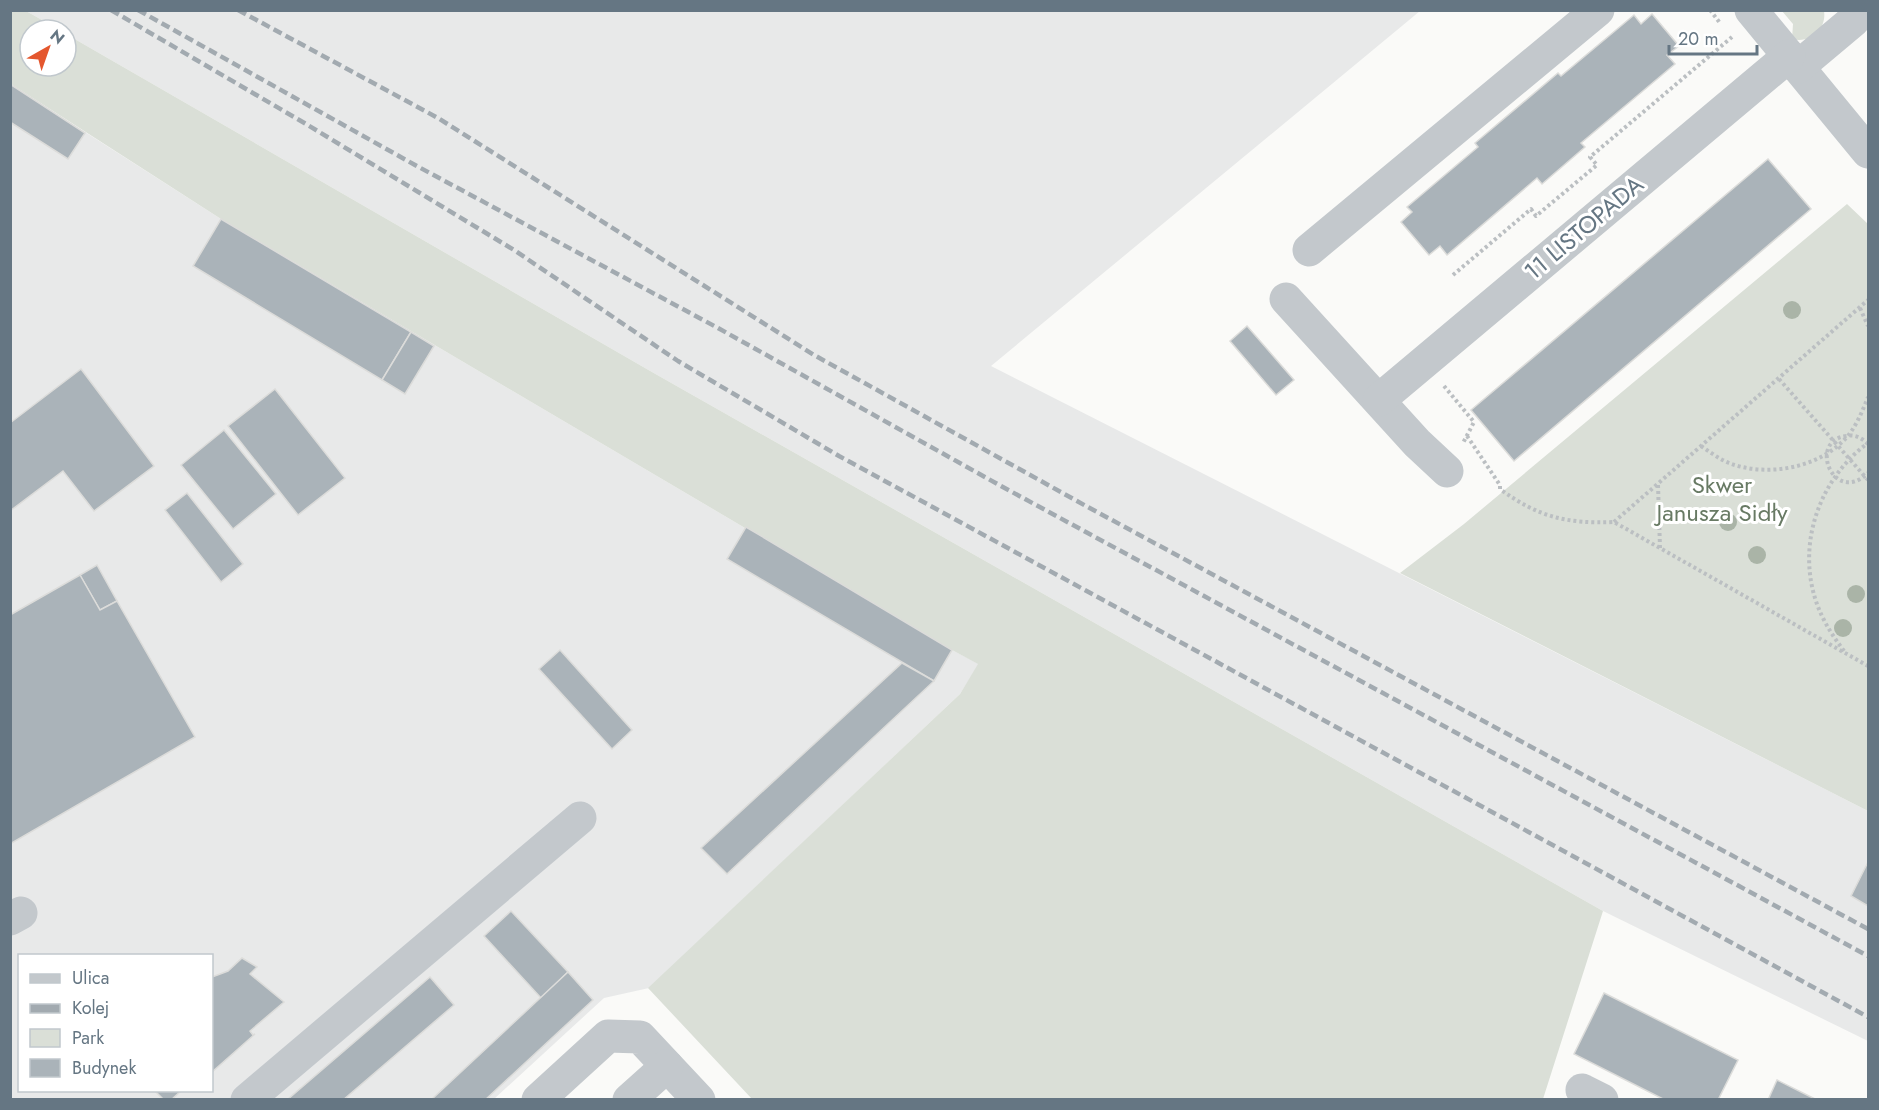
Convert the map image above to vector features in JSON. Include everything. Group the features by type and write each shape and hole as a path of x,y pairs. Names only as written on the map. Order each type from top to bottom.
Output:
{"street":[{"path":"1309,250 1598,10"},
{"path":"1751,10 1869,152"},
{"name":"11 LISTOPADA","path":"1379,400 1794,62 1856,23"},
{"path":"1286,299 1417,443 1447,471"},
{"path":"247,1100 580,818"},
{"path":"538,1100 608,1036 640,1037 699,1100"},
{"path":"629,1100 667,1066"}],"path":[{"path":"1453,275 1531,209 1536,216 1597,165 1590,157 1732,37"},
{"path":"1614,522 1869,300"},
{"path":"1860,308 1869,326"},
{"path":"1779,379 1867,476 1853,482 1844,482 1835,477 1826,461 1827,452"},
{"path":"1439,380 1474,422 1467,436 1500,485 1500,489 1519,503 1556,519 1586,523 1614,522 1869,666"},
{"path":"1701,446 1729,463 1746,468 1766,470 1794,467 1827,452 1848,435 1869,397"},
{"path":"1845,653 1821,614 1813,590 1809,562 1810,538 1816,513 1824,494 1850,459 1868,444 1856,436 1848,435"},
{"path":"1658,485 1660,548"}],"shaded area":[{"path":"26,11 1420,11 991,366 1868,811 1868,1041 1603,911 652,372 78,41 78,18 39,18"},
{"path":"10,84 221,219 979,664 960,694 649,988 604,998 494,1099 11,1099"}],"green space":[{"path":"10,11 26,11 39,18 18,18 18,78 78,78 78,41 652,372 1603,911 1543,1099 752,1099 648,988 960,694 978,664 221,219 11,84"},
{"path":"1782,11 1824,11 1823,24 1811,37 1792,39 1793,24"},
{"name":"Skwer Janusza Sidły","path":"1847,204 1868,224 1868,811 1400,573 1464,524"}],"building":[{"path":"1652,14 1679,46 1667,55 1675,64 1581,143 1585,147 1542,184 1537,178 1447,255 1440,246 1429,255 1401,222 1412,212 1407,207 1478,147 1475,143 1558,73 1561,76 1634,15 1641,24"},
{"path":"10,84 85,133 68,159 10,122"},
{"path":"1768,159 1811,209 1514,461 1471,410"},
{"path":"221,219 411,332 382,380 193,266"},
{"path":"1247,326 1294,380 1276,395 1230,341"},
{"path":"411,332 434,346 405,394 382,380"},
{"path":"81,369 154,466 94,511 63,471 10,511 10,423"},
{"path":"275,389 345,478 298,515 228,426"},
{"path":"224,430 276,494 233,529 181,465"},
{"path":"187,493 243,564 221,582 165,510"},
{"path":"746,527 952,650 934,681 727,559"},
{"path":"97,565 117,601 100,610 80,575"},
{"path":"80,575 100,610 117,601 195,737 10,844 10,615"},
{"path":"560,650 632,730 612,749 539,669"},
{"path":"902,663 934,681 727,874 701,848"},
{"path":"1868,862 1868,906 1851,896"},
{"path":"511,911 568,972 541,998 484,936"},
{"path":"242,958 257,967 250,974 284,1002 250,1031 253,1035 255,1034 213,1071 213,977 228,971"},
{"path":"568,972 593,1000 485,1100 431,1100"},
{"path":"430,977 454,1005 343,1100 287,1100"},
{"path":"1604,993 1738,1060 1718,1100 1665,1100 1574,1054"},
{"path":"1777,1080 1817,1100 1768,1100"},
{"path":"156,1092 180,1092 171,1100 164,1100"}],"railway":[{"path":"111,10 306,124 514,250 678,361 839,456 1868,1017"},
{"path":"138,10 415,165 718,328 1001,486 1868,956"},
{"path":"238,10 438,118 814,355 1086,506 1868,929"}]}
